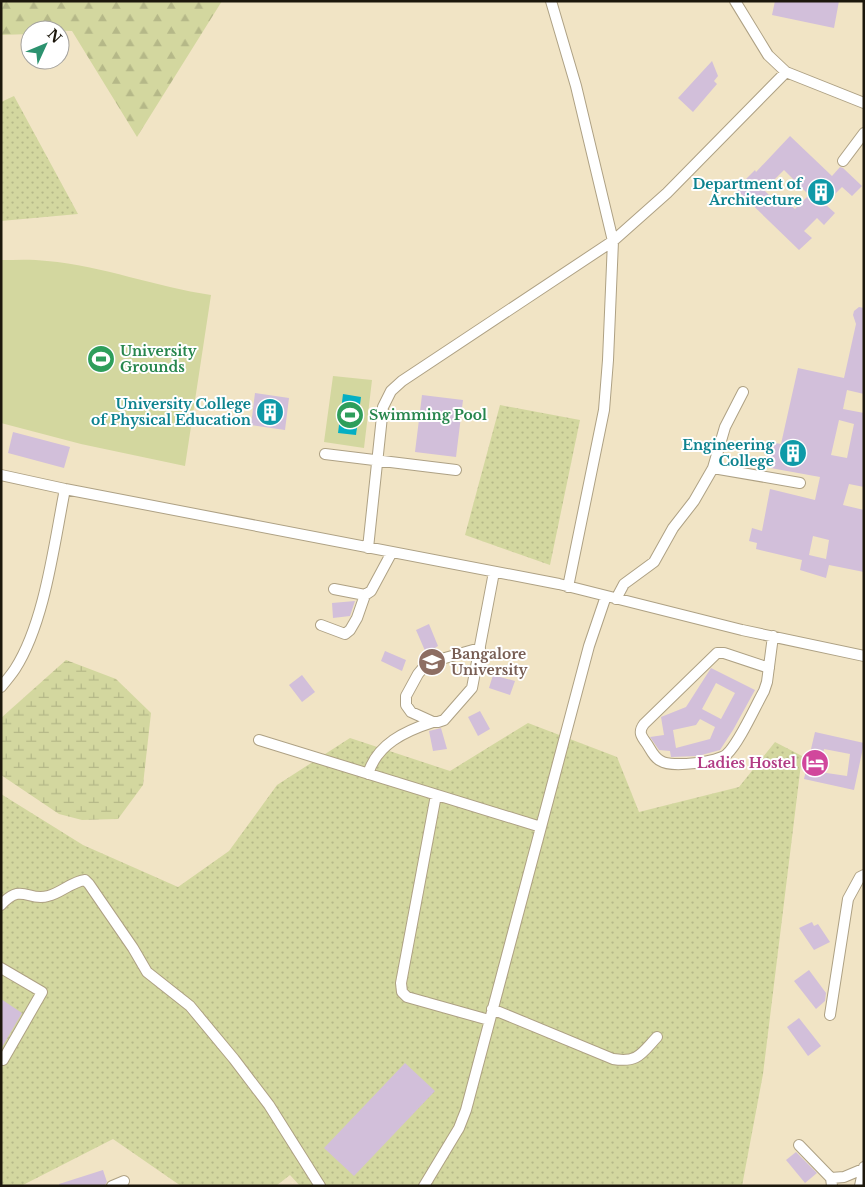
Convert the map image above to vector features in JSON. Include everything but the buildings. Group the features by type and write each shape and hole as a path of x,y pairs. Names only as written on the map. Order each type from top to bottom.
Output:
{"street":[{"path":"552,1 576,86 613,241 604,410 568,587"},
{"path":"735,1 768,55 786,72 864,103"},
{"path":"368,548 383,406 391,390 402,380 613,241 667,193 786,72"},
{"path":"843,161 864,133"},
{"path":"424,1186 459,1128 466,1110 589,646 611,597 624,584 654,562 672,528 694,501 713,468 725,427 743,392"},
{"path":"325,454 456,470"},
{"path":"713,468 800,483"},
{"path":"1,475 568,587 864,656"},
{"path":"1,687 16,668 33,631 43,597 65,489"},
{"path":"321,625 345,634 350,630 357,618 365,595 371,591 392,552"},
{"path":"368,774 371,762 385,746 410,729 444,720 472,688 494,572"},
{"path":"334,589 365,595"},
{"path":"768,668 724,653 717,653 644,724 640,729 640,735 656,758 662,763 673,765 718,759 726,756 733,747 764,691 767,682 772,636"},
{"path":"432,722 412,712 406,705 406,696 418,674 431,662 480,648"},
{"path":"259,740 541,827"},
{"path":"436,795 400,983 402,992 406,997 489,1020"},
{"path":"830,1015 848,899 860,878 864,875"},
{"path":"1,905 9,896 21,893 44,897 51,896 78,881 84,880 89,884 133,948 147,972 190,1006 234,1059 269,1105 320,1186"},
{"path":"1,968 42,992 3,1060"},
{"path":"492,1009 619,1060 626,1061 637,1058 657,1037"},
{"path":"800,1145 832,1182 864,1168"},
{"path":"862,1182 864,1168"},
{"path":"112,1186 124,1180"}],"green space":[{"path":"1,1 222,1 137,137 72,31 70,31 70,20 20,20 20,34 1,35"},
{"path":"14,96 78,214 1,221 1,102"},
{"name":"University Grounds","path":"1,260 36,260 89,267 211,295 185,466 81,444 1,423"},
{"path":"333,376 372,380 364,448 324,442"},
{"path":"500,405 580,420 550,565 465,535"},
{"path":"66,660 116,679 151,713 143,785 118,819 82,820 59,814 1,775 1,718"},
{"path":"528,723 617,757 639,812 739,787 775,742 802,756 763,1074 742,1186 300,1186 290,1175 276,1186 181,1186 113,1139 21,1186 1,1186 1,794 83,845 178,887 229,851 277,785 350,738 450,771"}],"water":[{"name":"Swimming Pool","path":"343,394 361,397 356,435 338,433"}],"place":[{"name":"Department of Architecture","path":"821,192"},
{"name":"University Grounds","path":"101,359"},
{"name":"University College of Physical Education","path":"270,412"},
{"name":"Swimming Pool","path":"350,415"},
{"name":"Engineering College","path":"793,453"},
{"name":"Bangalore University","path":"432,662"},
{"name":"Ladies Hostel","path":"815,763"}]}
